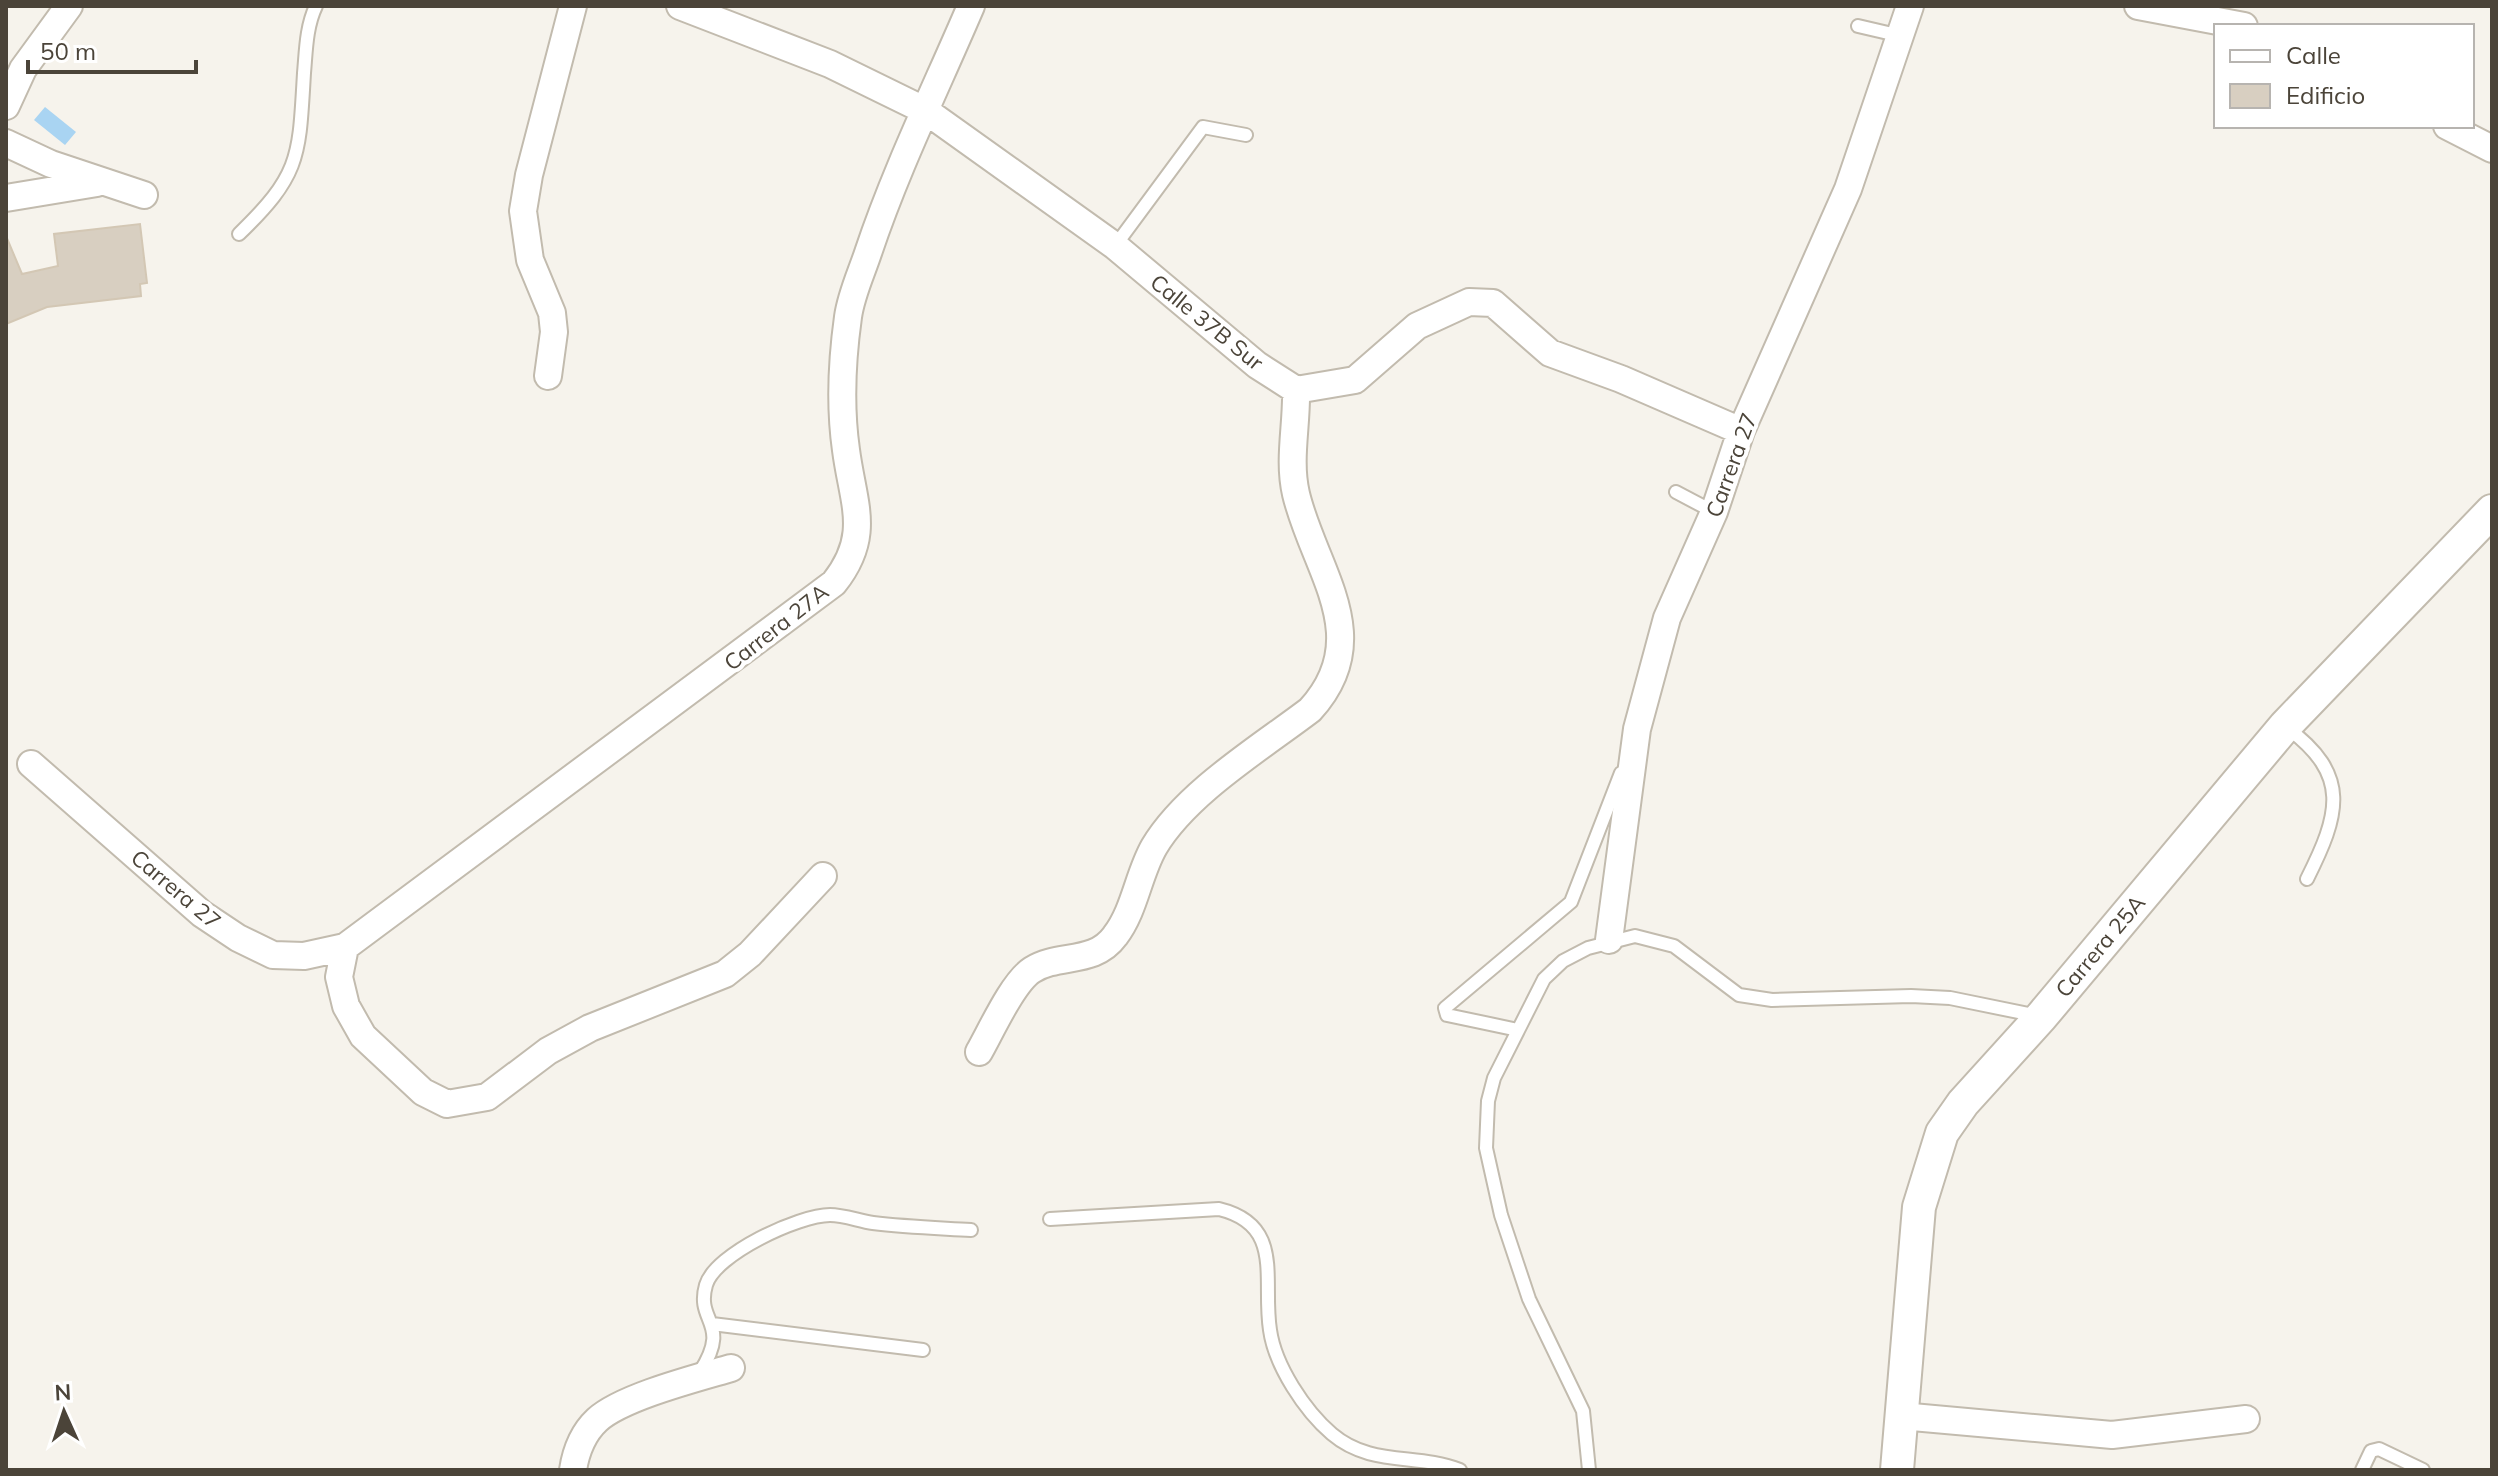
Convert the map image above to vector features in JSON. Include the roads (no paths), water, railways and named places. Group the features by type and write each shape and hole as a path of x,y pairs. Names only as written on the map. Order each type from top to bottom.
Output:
{"street":[{"path":"6,68 49,6"},
{"path":"6,106 23,69 69,6"},
{"path":"548,376 554,332 552,313 530,260 523,211 529,175 573,6"},
{"name":"Calle 37B Sur","path":"680,6 830,64 926,111 1115,246 1257,365 1296,390"},
{"name":"Carrera 27A","path":"345,947 725,667 834,583 848,565 857,530 858,509 846,452 843,408 848,315 884,206 971,6"},
{"name":"Carrera 27","path":"1609,940 1637,729 1667,618 1714,512 1741,431 1848,189 1910,6"},
{"path":"2138,6 2233,24"},
{"path":"2451,128 2492,149"},
{"path":"6,143 102,182 144,195"},
{"path":"6,198 102,182"},
{"path":"979,1052 1020,983 1032,970 1097,952 1114,938 1128,915 1153,849 1167,828 1190,804 1310,710 1326,693 1337,671 1340,639 1336,606 1296,495 1292,465 1296,390 1355,380 1417,326 1469,302 1493,303 1550,353 1610,374 1741,431"},
{"name":"Carrera 25A","path":"1897,1470 1919,1207 1942,1133 1963,1103 2041,1017 2285,726 2492,511"},
{"name":"Carrera 27","path":"31,764 202,914 238,938 273,955 304,956 345,947"},
{"path":"345,947 339,977 346,1006 363,1036 423,1092 447,1104 487,1097 548,1051 590,1028 725,974 750,954 823,876"},
{"path":"573,1470 584,1435 598,1419 621,1406 731,1368"},
{"path":"1901,1416 2112,1435 2246,1419"}],"lane":[{"path":"239,234 276,197 290,173 298,147 306,47 316,6"},
{"path":"1858,26 1901,36"},
{"path":"1115,246 1203,127 1246,135"},
{"path":"1676,492 1714,512"},
{"path":"2285,726 2319,755 2335,805 2331,832 2307,879"},
{"path":"1518,1030 1447,1015 1445,1008 1571,902 1637,729"},
{"path":"1589,1470 1583,1411 1529,1299 1489,1170 1486,1148 1488,1101 1494,1078 1544,979 1563,961 1609,940 1635,936 1674,946 1739,995 1772,1000 1950,998 2041,1017"},
{"path":"1050,1219 1219,1209 1243,1217 1263,1238 1270,1332 1279,1357 1321,1424 1349,1446 1366,1454 1400,1461 1432,1462 1460,1470"},
{"path":"696,1378 712,1354 716,1339 705,1307 706,1286 716,1266 736,1252 801,1221 830,1215 873,1223 971,1230"},
{"path":"712,1324 923,1350"},
{"path":"2362,1470 2371,1451 2379,1449 2423,1470"}],"water":[{"path":"45,107 76,132 65,145 34,120"}]}
